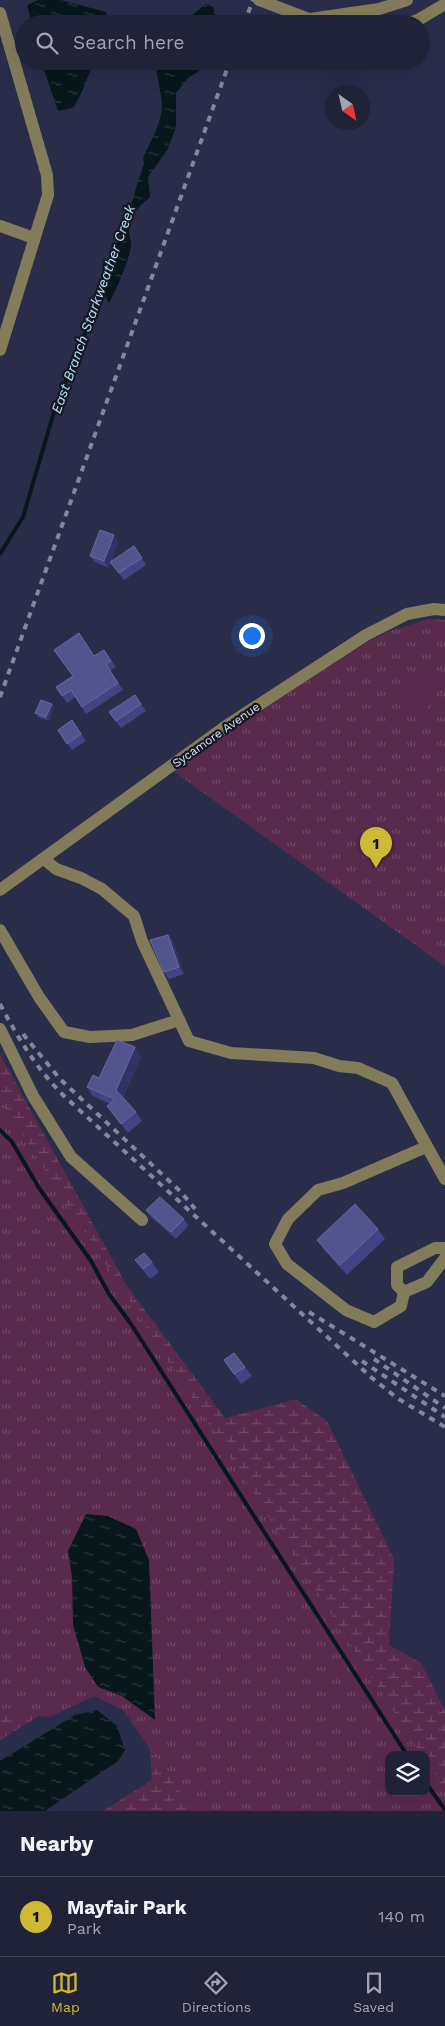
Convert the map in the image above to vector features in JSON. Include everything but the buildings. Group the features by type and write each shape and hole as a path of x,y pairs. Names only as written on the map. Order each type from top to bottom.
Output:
{"street":[{"path":"259,0 302,15"},
{"path":"333,15 379,9 407,0"},
{"path":"426,15 445,4"},
{"path":"0,13 15,65"},
{"path":"0,350 48,195 47,175 17,70"},
{"path":"0,226 34,238"},
{"name":"Sycamore Avenue","path":"0,890 226,726 366,635 407,614 434,609 445,610"},
{"path":"44,859 56,869 81,878 102,889 134,916 142,942 189,1041 231,1053 314,1058 339,1066 358,1068 392,1083 445,1179"},
{"path":"0,930 39,997 64,1032 90,1037 132,1035 179,1020"},
{"path":"0,1029 33,1096 71,1157 142,1220"},
{"path":"404,1292 401,1306 374,1322 346,1310 288,1264 275,1244 288,1219 318,1190 343,1183 426,1147"},
{"path":"404,1292 398,1285 397,1267 435,1248 445,1248"},
{"path":"404,1292 428,1282 445,1258"}],"green space":[{"path":"429,619 445,620 445,966 170,769 359,647 387,632"},
{"path":"416,671 439,680 423,720 399,710"},
{"path":"0,1054 127,1286 225,1418 296,1399 327,1421 394,1559 389,1645 421,1663 445,1711 445,1811 103,1811 152,1780 150,1749 124,1711 94,1682 0,1740"},
{"path":"0,1100 419,1751 385,1751 385,1796 430,1796 430,1767 445,1790 445,1811 193,1811 124,1711 95,1696 49,1717 0,1711"}],"water":[{"path":"38,0 61,0 106,12 106,15 30,15 27,5"},
{"path":"206,4 213,7 215,15 192,15"},
{"path":"44,70 90,70 73,108 58,111"},
{"path":"157,70 200,70 188,78 176,93 176,127 168,149 148,177 150,197 135,212 130,221 131,249 123,274 109,304 102,289 125,227 144,163 143,158 160,119 162,105"},
{"path":"86,1514 108,1516 136,1529 149,1560 155,1720 122,1696 98,1687 85,1667 73,1625 72,1577 68,1551"},
{"path":"97,1710 117,1726 125,1750 118,1761 45,1811 0,1811 0,1761 75,1715"}],"waterway":[{"name":"East Branch Starkweather Creek","path":"109,273 120,240"},
{"name":"East Branch Starkweather Creek","path":"0,554 23,517 56,405 104,287"},
{"path":"0,1130 12,1142 39,1188 91,1261 109,1294 131,1324 404,1751"},
{"path":"430,1789 445,1810"}],"railway":[{"path":"247,15 253,0"},
{"path":"0,697 227,70"},
{"path":"0,1004 28,1052 63,1095 372,1378 397,1398 445,1427"},
{"path":"23,1034 60,1079 180,1191 196,1210"},
{"path":"309,1312 445,1396"},
{"path":"374,1359 445,1408"},
{"path":"362,1361 445,1417"}],"place":[{"name":"Mayfair Park","path":"376,868"}]}
